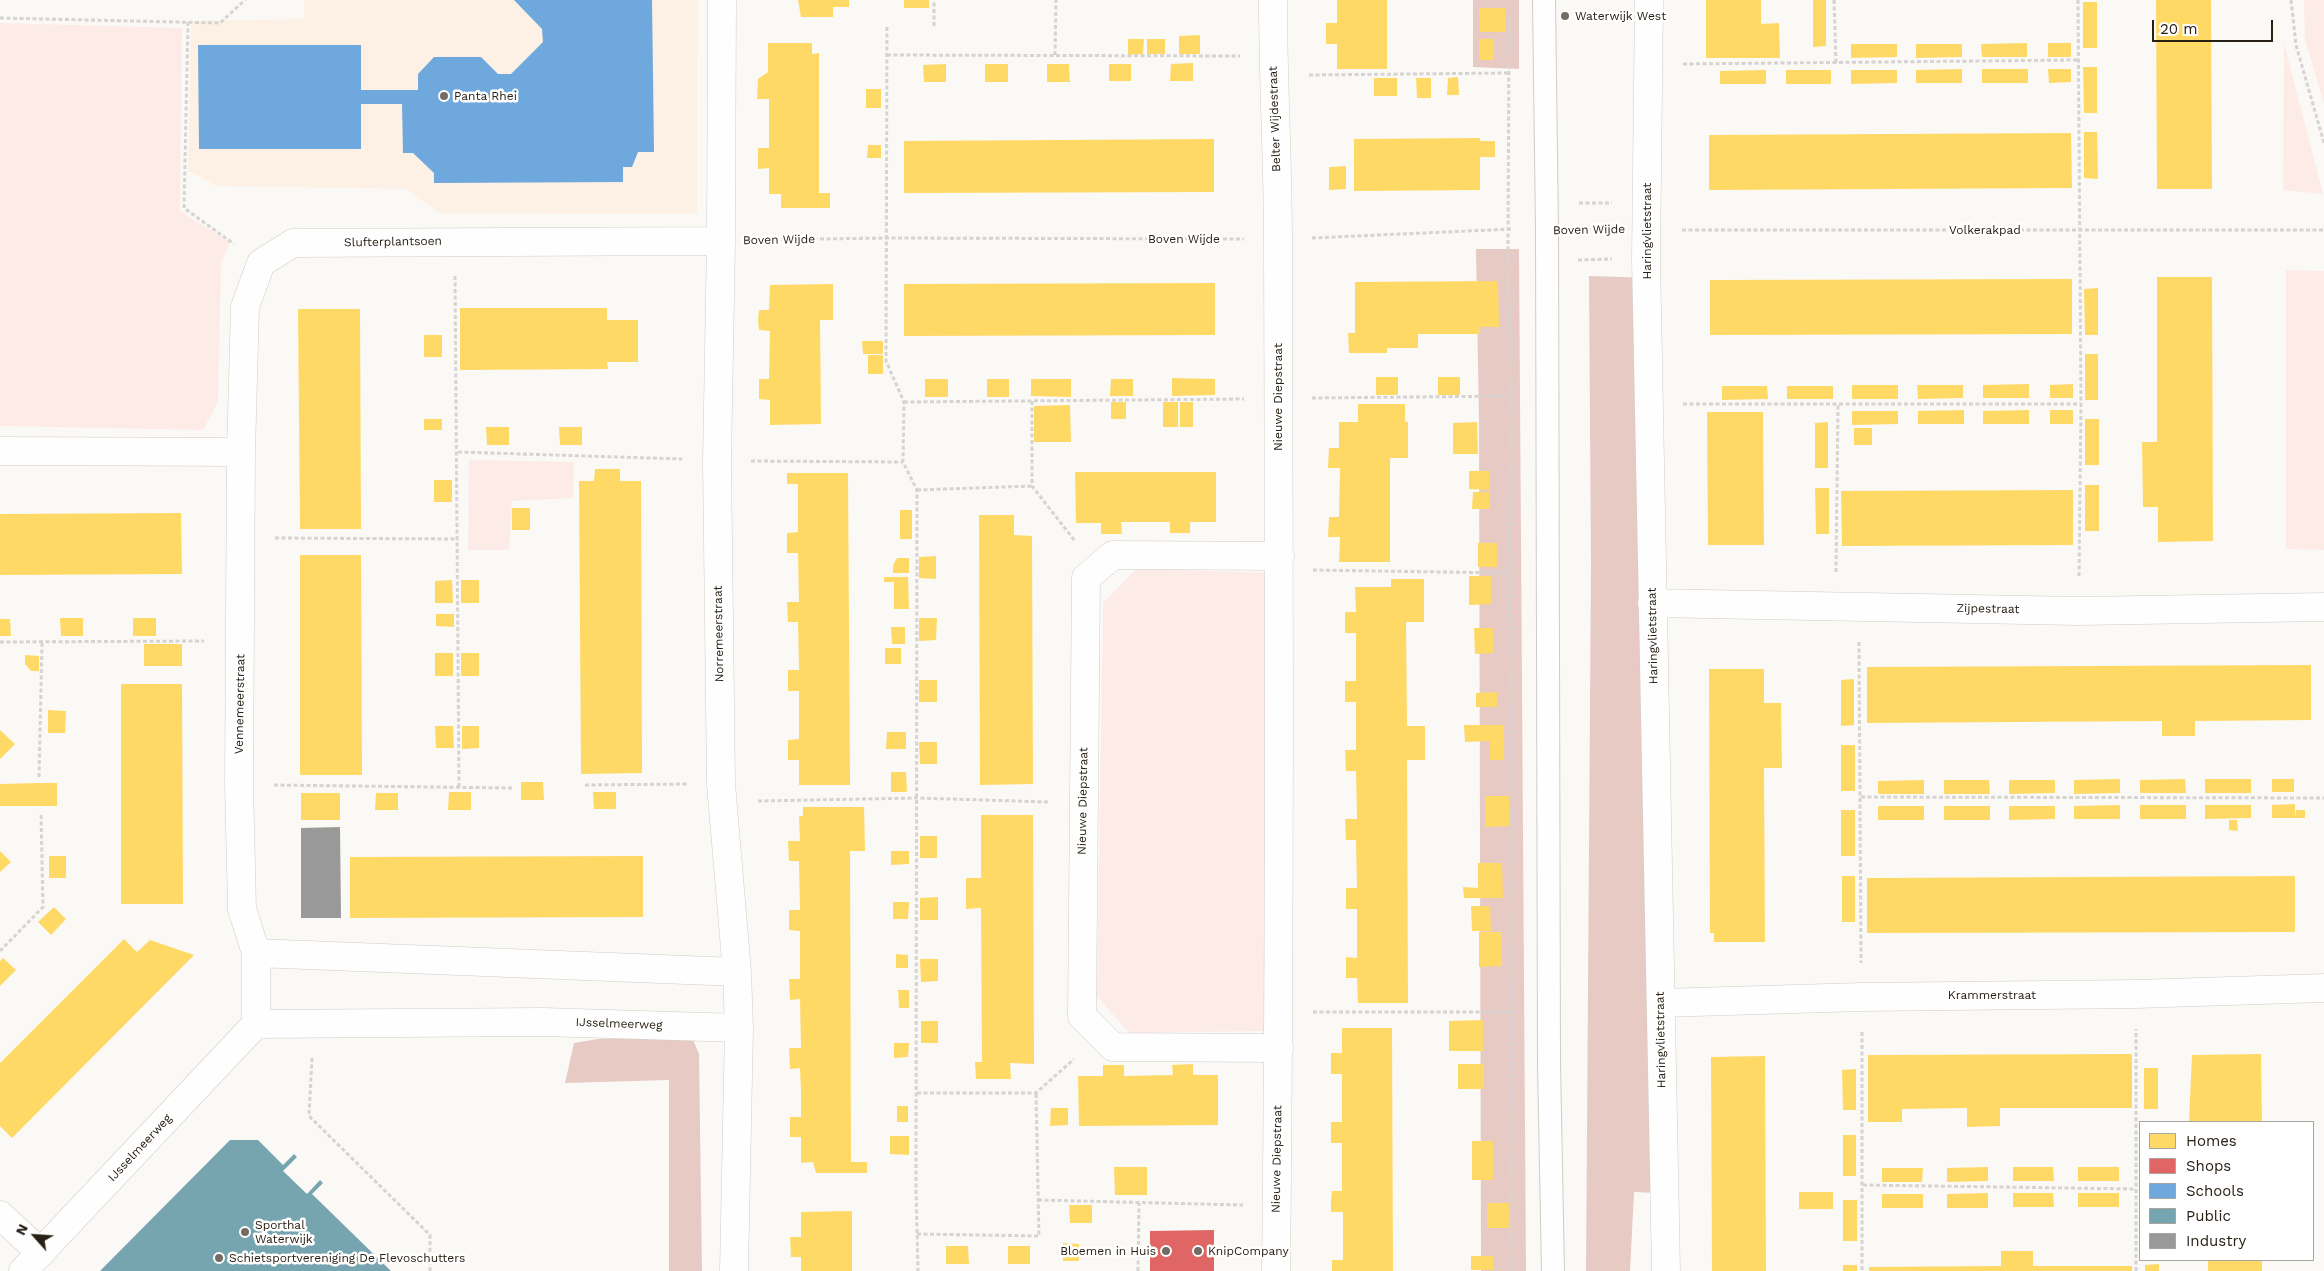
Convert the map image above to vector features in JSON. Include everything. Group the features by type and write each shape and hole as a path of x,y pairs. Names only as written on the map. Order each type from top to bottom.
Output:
{"street":[{"path":"721,241 722,0"},
{"name":"Belter Wijdestraat","path":"1273,0 1278,239"},
{"name":"Haringvlietstraat","path":"1649,0 1646,230 1666,1271"},
{"name":"Nieuwe Diepstraat","path":"1276,1271 1279,1048 1280,563 1278,239"},
{"name":"Slufterplantsoen","path":"261,263 293,244 455,241 721,241"},
{"name":"Norremeerstraat","path":"721,241 717,461 722,792 737,972 738,1028"},
{"path":"0,451 241,452 245,307 261,263"},
{"name":"Vennemeerstraat","path":"241,452 242,538 239,784 242,910 256,953"},
{"name":"Nieuwe Diepstraat","path":"1279,1048 1113,1047 1082,1016 1086,578 1113,555 1280,563"},
{"name":"Zijpestraat","path":"1652,603 2079,611 2324,607"},
{"path":"256,1024 256,953 737,972"},
{"name":"Krammerstraat","path":"1660,1003 1861,996 2136,994 2324,988"},
{"name":"IJsselmeerweg","path":"32,1262 256,1024 543,1022 738,1028"},
{"path":"734,1271 738,1028"},
{"path":"0,1215 32,1262"}],"lane":[{"path":"1544,0 1547,231 1549,1043 1553,1271"}],"path":[{"path":"0,18 220,23 245,0"},
{"path":"934,0 934,26"},
{"path":"1055,56 1056,0"},
{"path":"1834,0 1836,63"},
{"path":"2078,0 2081,404 2079,611"},
{"path":"2291,0 2296,44 2324,143"},
{"path":"1509,9 1508,229 1511,396 1509,572 1513,832 1510,1271"},
{"path":"188,22 184,208 261,263"},
{"path":"887,27 886,361 904,402 904,462 917,490 918,1271"},
{"path":"887,55 1055,56 1273,66 1508,73"},
{"path":"1647,64 2078,60"},
{"name":"Boven Wijde","path":"721,241 887,238 1278,239 1508,229 1547,231 1646,230"},
{"name":"Volkerakpad","path":"1646,230 2324,230"},
{"path":"455,241 459,787"},
{"path":"904,402 1511,396"},
{"path":"1032,401 1032,486 1097,568"},
{"path":"1650,404 2081,404"},
{"path":"1838,405 1847,606 1861,797 1862,1271"},
{"path":"917,490 1032,486"},
{"path":"242,538 458,539"},
{"path":"1280,563 1509,572"},
{"path":"0,642 241,641"},
{"path":"39,777 42,642"},
{"path":"239,784 512,788"},
{"path":"585,785 722,792 1083,803"},
{"path":"1861,797 2324,798"},
{"path":"0,951 42,907 41,813"},
{"path":"2136,994 2136,1271"},
{"path":"1279,1013 1511,1012"},
{"path":"314,1024 309,1116 430,1235 430,1271"},
{"path":"917,1092 1036,1093 1101,1035"},
{"path":"917,1234 1039,1236 1036,1093"},
{"path":"1862,1185 2136,1189"},
{"path":"1038,1200 1277,1205"},
{"path":"1138,1271 1139,1203"}],"shaded area":[{"name":"Panta Rhei","path":"304,0 698,0 697,214 440,213 405,189 217,186 188,170 191,21 304,19"},
{"path":"1473,0 1519,0 1519,69 1473,67"},
{"path":"2304,0 2324,0 2324,104 2305,40"},
{"path":"0,23 182,28 180,211 230,242 221,264 218,402 203,430 0,426"},
{"path":"2284,43 2323,194 2283,190"},
{"path":"1476,249 1519,249 1526,1271 1481,1271 1479,420"},
{"path":"2286,270 2324,271 2324,550 2286,549"},
{"path":"1589,276 1654,278 1658,1193 1634,1192 1630,1271 1586,1271 1591,565"},
{"path":"469,460 574,462 573,498 512,501 509,550 468,550"},
{"path":"1137,568 1266,573 1267,1031 1129,1033 1097,996 1103,603"},
{"path":"666,1036 693,1040 699,1054 702,1271 669,1271 669,1080 565,1083 574,1043 598,1039"}],"building: Homes":[{"path":"798,0 849,0 849,7 833,7 833,17 801,17"},
{"path":"904,0 929,0 929,8 904,8"},
{"path":"1337,0 1387,0 1387,69 1337,69 1337,44 1326,44 1326,23 1337,23"},
{"path":"1706,0 1761,0 1761,24 1779,23 1780,58 1706,58"},
{"path":"1813,0 1826,0 1826,46 1813,47"},
{"path":"2156,0 2211,0 2212,189 2157,189"},
{"path":"2083,2 2097,2 2097,48 2083,48"},
{"path":"1479,8 1506,8 1506,32 1480,32"},
{"path":"1200,35 1200,54 1179,54 1179,36"},
{"path":"1128,39 1144,39 1143,54 1128,55"},
{"path":"1147,39 1165,39 1165,54 1147,54"},
{"path":"1479,39 1494,39 1494,60 1479,60"},
{"path":"768,43 812,43 812,54 819,53 819,193 830,193 830,208 781,208 781,194 769,194 769,168 758,169 758,148 769,148 769,99 757,99 758,79 768,72"},
{"path":"2027,43 2027,57 1982,57 1981,44"},
{"path":"2048,43 2071,43 2071,57 2048,57"},
{"path":"1851,44 1897,44 1897,57 1851,58"},
{"path":"1916,44 1962,44 1962,57 1916,58"},
{"path":"1193,63 1193,81 1170,81 1171,64"},
{"path":"946,64 946,82 924,82 923,65"},
{"path":"985,64 1008,64 1008,82 985,82"},
{"path":"1047,64 1069,64 1070,82 1047,82"},
{"path":"1109,64 1131,64 1131,81 1109,81"},
{"path":"2083,67 2097,67 2097,113 2084,113"},
{"path":"1962,69 1962,83 1916,83 1916,70"},
{"path":"1982,69 2028,69 2028,83 1982,83"},
{"path":"2048,69 2071,69 2071,82 2049,83"},
{"path":"1766,70 1766,84 1720,84 1720,71"},
{"path":"1786,70 1831,70 1831,84 1786,84"},
{"path":"1851,70 1897,70 1897,83 1851,84"},
{"path":"1458,77 1459,95 1447,95 1448,78"},
{"path":"1374,78 1397,78 1397,96 1374,96"},
{"path":"1416,78 1431,78 1431,98 1417,98"},
{"path":"866,89 881,89 881,108 866,108"},
{"path":"2084,132 2097,132 2098,179 2084,178"},
{"path":"2071,133 2072,188 1709,190 1709,135"},
{"path":"1480,138 1480,141 1495,141 1495,157 1480,157 1480,190 1354,191 1354,139"},
{"path":"1214,139 1214,192 904,193 904,141"},
{"path":"868,145 881,145 881,158 867,158"},
{"path":"1346,166 1346,189 1329,190 1329,167"},
{"path":"2157,277 2212,277 2213,541 2158,542 2158,507 2143,507 2142,442 2157,442"},
{"path":"2072,279 2072,334 1710,335 1710,280"},
{"path":"1498,281 1499,327 1480,327 1480,334 1418,334 1418,348 1387,348 1387,353 1349,353 1348,333 1355,333 1355,282"},
{"path":"1215,283 1215,335 904,336 904,284"},
{"path":"833,284 833,320 820,320 821,424 770,425 770,400 759,399 759,379 769,379 770,331 759,330 758,320 759,310 769,310 770,285"},
{"path":"2098,288 2098,335 2085,335 2084,289"},
{"path":"460,308 607,308 607,320 638,320 638,362 607,362 608,369 460,370"},
{"path":"298,309 360,309 361,529 300,529"},
{"path":"424,335 442,335 442,357 424,357"},
{"path":"862,341 883,341 883,354 863,354"},
{"path":"2085,354 2098,354 2098,400 2085,400"},
{"path":"868,355 883,355 883,374 868,374"},
{"path":"1376,377 1398,377 1398,395 1376,395"},
{"path":"1438,377 1460,377 1460,395 1438,395"},
{"path":"1172,378 1215,379 1215,395 1172,396"},
{"path":"925,379 948,379 948,397 925,397"},
{"path":"987,379 1009,379 1009,397 987,397"},
{"path":"1031,379 1071,379 1071,397 1031,396"},
{"path":"1111,379 1133,379 1133,396 1110,396"},
{"path":"2029,384 2029,398 1983,398 1983,385"},
{"path":"2073,384 2073,398 2050,398 2050,385"},
{"path":"1852,385 1898,385 1898,399 1852,399"},
{"path":"1917,385 1963,385 1963,398 1918,399"},
{"path":"1722,386 1767,386 1768,399 1722,400"},
{"path":"1787,386 1833,386 1833,399 1787,399"},
{"path":"1111,402 1126,402 1126,419 1111,419"},
{"path":"1163,402 1178,402 1178,427 1163,427"},
{"path":"1180,402 1193,402 1193,427 1180,427"},
{"path":"1358,404 1405,404 1405,422 1408,422 1408,458 1390,458 1390,562 1339,562 1340,537 1328,537 1329,517 1339,517 1340,468 1328,468 1329,448 1339,448 1339,422 1358,422"},
{"path":"1070,405 1071,442 1034,442 1034,406"},
{"path":"1964,410 1964,424 1918,424 1918,411"},
{"path":"2029,410 2029,424 1983,424 1983,411"},
{"path":"2050,410 2073,410 2073,424 2050,424"},
{"path":"1852,411 1898,411 1898,424 1852,425"},
{"path":"1707,412 1763,412 1764,545 1708,545"},
{"path":"424,419 442,419 442,430 424,430"},
{"path":"2085,419 2099,419 2099,465 2085,465"},
{"path":"1477,422 1478,454 1453,454 1453,423"},
{"path":"1828,422 1828,468 1815,468 1815,423"},
{"path":"486,427 509,427 509,445 487,445"},
{"path":"559,427 582,427 582,445 560,445"},
{"path":"1854,428 1872,428 1872,445 1854,445"},
{"path":"595,469 620,469 620,481 641,481 642,773 581,774 579,481 594,481"},
{"path":"1469,471 1490,471 1490,490 1469,489"},
{"path":"1075,472 1216,472 1216,522 1190,522 1190,533 1170,533 1170,522 1121,522 1122,534 1101,534 1101,523 1076,523"},
{"path":"787,473 848,473 850,785 799,785 799,760 788,760 788,740 799,739 799,691 788,691 788,670 799,670 798,622 788,622 787,602 799,602 798,553 787,553 787,533 798,532 798,484 787,484"},
{"path":"434,480 452,480 452,502 434,502"},
{"path":"2085,485 2099,485 2099,531 2085,531"},
{"path":"1815,488 1829,488 1829,534 1816,534"},
{"path":"2073,490 2073,545 1842,546 1841,491"},
{"path":"1473,492 1490,492 1490,509 1472,509"},
{"path":"512,508 530,508 530,530 512,530"},
{"path":"900,510 912,510 912,539 900,539"},
{"path":"181,513 182,574 0,575 0,514"},
{"path":"979,515 1014,515 1014,535 1032,536 1033,784 980,785"},
{"path":"1478,543 1498,543 1498,567 1478,567"},
{"path":"300,555 361,555 362,775 300,775"},
{"path":"936,556 936,579 919,578 919,557"},
{"path":"897,558 909,558 909,573 893,573 893,565"},
{"path":"1469,576 1491,576 1491,604 1469,605"},
{"path":"884,577 908,577 909,609 894,609 894,582 884,582"},
{"path":"1391,579 1424,579 1424,622 1406,622 1407,726 1425,726 1425,760 1407,760 1408,1003 1358,1003 1357,978 1346,978 1346,957 1357,958 1357,909 1346,909 1346,888 1357,888 1356,840 1346,840 1345,819 1357,819 1356,771 1346,771 1345,750 1356,750 1356,702 1345,702 1345,681 1356,681 1356,633 1345,633 1345,612 1356,612 1355,587 1391,587"},
{"path":"452,580 453,603 435,603 435,581"},
{"path":"461,580 479,580 479,603 461,603"},
{"path":"436,614 454,614 454,627 436,626"},
{"path":"60,618 83,618 83,636 61,636"},
{"path":"133,618 156,618 156,636 133,636"},
{"path":"919,618 937,618 936,640 919,641"},
{"path":"0,619 10,619 11,636 0,636"},
{"path":"891,627 905,627 905,644 892,644"},
{"path":"1474,628 1493,628 1494,653 1475,654"},
{"path":"144,644 182,644 182,666 144,666"},
{"path":"885,648 901,648 901,664 885,664"},
{"path":"435,653 453,653 453,676 435,676"},
{"path":"461,653 479,653 479,676 461,676"},
{"path":"25,655 39,656 39,671 31,671 25,664"},
{"path":"2311,665 2311,720 2195,721 2195,736 2162,736 2162,721 1867,723 1867,667"},
{"path":"1709,669 1764,669 1764,703 1781,703 1782,768 1764,768 1765,942 1714,942 1714,933 1710,933"},
{"path":"1854,679 1854,725 1841,726 1841,680"},
{"path":"919,680 937,680 937,702 919,702"},
{"path":"121,684 182,684 183,904 121,904"},
{"path":"1497,692 1497,707 1476,707 1476,693"},
{"path":"48,710 66,711 65,733 48,733"},
{"path":"1464,725 1504,725 1504,760 1490,760 1490,741 1465,742"},
{"path":"435,726 453,726 454,748 436,748"},
{"path":"462,726 479,726 479,748 462,749"},
{"path":"0,730 15,744 0,759"},
{"path":"887,732 906,732 906,749 886,749"},
{"path":"919,742 937,742 937,764 920,764"},
{"path":"1841,745 1855,745 1855,791 1841,791"},
{"path":"891,772 906,772 907,792 891,792"},
{"path":"2120,779 2120,793 2074,794 2074,780"},
{"path":"2185,779 2186,793 2140,793 2140,780"},
{"path":"2205,779 2251,779 2251,793 2205,793"},
{"path":"2272,779 2294,779 2294,792 2272,792"},
{"path":"1924,780 1924,794 1878,794 1878,781"},
{"path":"1944,780 1989,780 1990,794 1944,794"},
{"path":"2009,780 2055,780 2055,793 2009,794"},
{"path":"521,782 543,782 544,800 521,800"},
{"path":"57,783 57,806 0,806 0,784"},
{"path":"449,792 471,792 471,810 448,810"},
{"path":"593,792 616,792 616,809 594,809"},
{"path":"301,793 340,793 340,820 301,820"},
{"path":"376,793 398,793 398,810 375,810"},
{"path":"1485,796 1509,796 1510,826 1485,827"},
{"path":"2295,804 2295,818 2272,818 2272,805"},
{"path":"2120,805 2120,819 2074,819 2074,806"},
{"path":"2140,805 2186,805 2186,819 2140,819"},
{"path":"2205,805 2251,805 2251,818 2205,819"},
{"path":"1878,806 1924,806 1924,820 1878,820"},
{"path":"1944,806 1990,806 1990,820 1944,820"},
{"path":"2009,806 2055,806 2055,819 2009,820"},
{"path":"803,807 864,807 865,851 850,851 851,1162 867,1162 867,1173 816,1173 813,1162 801,1163 801,1137 790,1137 790,1117 801,1117 801,1092 800,1068 790,1069 789,1048 801,1048 800,999 790,1000 789,979 800,979 800,931 789,930 789,910 800,910 799,861 789,861 788,841 800,841 799,816 803,816"},
{"path":"1841,810 1855,810 1855,856 1841,856"},
{"path":"2296,810 2305,810 2305,818 2295,818"},
{"path":"981,815 1033,815 1034,1064 1010,1063 1011,1079 976,1079 975,1062 982,1062 981,908 966,909 966,878 981,878"},
{"path":"2229,820 2237,820 2238,831 2229,830"},
{"path":"920,836 937,836 937,858 920,858"},
{"path":"0,851 11,862 0,872"},
{"path":"891,851 909,851 909,864 891,865"},
{"path":"49,856 66,856 66,878 49,878"},
{"path":"643,856 643,917 350,918 350,857"},
{"path":"1478,863 1502,863 1503,898 1464,898 1463,887 1478,888"},
{"path":"1842,876 1855,876 1855,922 1842,922"},
{"path":"2295,876 2295,932 1867,933 1867,878"},
{"path":"938,897 938,920 920,920 920,898"},
{"path":"893,902 909,902 908,919 893,919"},
{"path":"1471,906 1490,906 1491,931 1472,931"},
{"path":"54,907 66,919 51,935 38,922"},
{"path":"1479,932 1502,932 1502,966 1479,967"},
{"path":"124,939 137,952 150,940 194,955 12,1138 0,1126 0,1063"},
{"path":"896,954 908,955 908,968 896,968"},
{"path":"3,958 16,970 0,986 0,961"},
{"path":"920,959 938,959 938,981 921,982"},
{"path":"898,990 909,990 909,1008 899,1008"},
{"path":"1483,1020 1483,1051 1449,1051 1449,1021"},
{"path":"921,1021 938,1021 938,1043 921,1043"},
{"path":"1342,1028 1392,1028 1393,1271 1332,1271 1332,1260 1343,1260 1343,1212 1331,1212 1332,1191 1342,1191 1342,1143 1331,1143 1331,1122 1342,1122 1342,1074 1331,1074 1331,1053 1342,1053"},
{"path":"894,1043 909,1043 908,1057 894,1058"},
{"path":"2132,1054 2132,1108 2000,1108 2000,1126 1967,1127 1967,1108 1902,1109 1902,1122 1868,1122 1868,1055"},
{"path":"2261,1054 2262,1121 2189,1121 2192,1055"},
{"path":"1765,1056 1766,1271 1712,1271 1711,1057"},
{"path":"1193,1064 1193,1075 1218,1075 1218,1125 1079,1126 1078,1076 1103,1076 1103,1065 1124,1065 1124,1076 1173,1075 1172,1065"},
{"path":"1458,1064 1484,1064 1484,1089 1458,1089"},
{"path":"2144,1068 2158,1068 2158,1109 2144,1109"},
{"path":"1856,1069 1856,1110 1843,1110 1842,1070"},
{"path":"897,1106 908,1106 908,1122 897,1122"},
{"path":"1051,1108 1068,1108 1068,1125 1050,1126"},
{"path":"1843,1135 1856,1135 1856,1176 1843,1176"},
{"path":"890,1136 909,1136 909,1155 890,1154"},
{"path":"1472,1141 1493,1141 1493,1180 1472,1180"},
{"path":"1114,1167 1147,1167 1147,1195 1115,1195"},
{"path":"1988,1167 1988,1181 1947,1182 1947,1168"},
{"path":"2013,1167 2053,1167 2054,1181 2013,1181"},
{"path":"2078,1167 2119,1167 2119,1181 2078,1181"},
{"path":"1882,1168 1923,1168 1922,1182 1882,1182"},
{"path":"1799,1192 1833,1192 1833,1209 1799,1209"},
{"path":"1988,1193 1988,1208 1947,1208 1947,1194"},
{"path":"2013,1193 2053,1193 2054,1207 2013,1207"},
{"path":"2078,1193 2119,1193 2119,1207 2078,1207"},
{"path":"1882,1194 1923,1194 1923,1208 1882,1208"},
{"path":"1843,1200 1857,1200 1857,1241 1843,1241"},
{"path":"1487,1203 1509,1203 1510,1228 1487,1228"},
{"path":"1069,1205 1092,1205 1092,1223 1070,1223"},
{"path":"852,1211 852,1271 801,1271 801,1257 791,1257 790,1237 801,1237 801,1212"},
{"path":"1063,1243 1079,1244 1079,1261 1063,1261"},
{"path":"946,1246 968,1246 969,1264 946,1264"},
{"path":"1008,1246 1030,1246 1030,1264 1008,1264"},
{"path":"2001,1251 2033,1251 2033,1266 2132,1266 2132,1271 1869,1271 1869,1267 2001,1266"},
{"path":"1471,1256 1493,1256 1494,1270 1471,1270"},
{"path":"2208,1261 2262,1261 2262,1271 2208,1271"},
{"path":"2159,1264 2159,1271 2145,1271 2145,1265"},
{"path":"1843,1265 1857,1265 1857,1271 1843,1271"}],"building: Shops":[{"path":"1214,1230 1214,1271 1150,1271 1150,1231"}],"building: Schools":[{"path":"514,0 652,0 654,152 638,152 632,167 623,167 623,182 434,183 434,173 413,153 403,153 402,104 361,104 361,149 199,149 198,45 361,45 361,90 418,90 418,74 434,57 481,57 498,74 511,74 543,42 542,29"}],"building: Public":[{"name":"Sporthal Waterwijk","path":"230,1140 258,1140 283,1165 294,1154 297,1157 283,1171 307,1194 320,1180 323,1183 312,1194 391,1271 100,1271"}],"building: Industry":[{"path":"340,827 341,918 301,918 301,828"}],"place":[{"name":"Waterwijk West","path":"1565,16"},
{"name":"Panta Rhei","path":"444,96"},
{"name":"Sporthal Waterwijk","path":"245,1232"},
{"name":"Bloemen in Huis","path":"1166,1251"},
{"name":"KnipCompany","path":"1198,1251"},
{"name":"Schietsportvereniging De Flevoschutters","path":"219,1258"}]}
